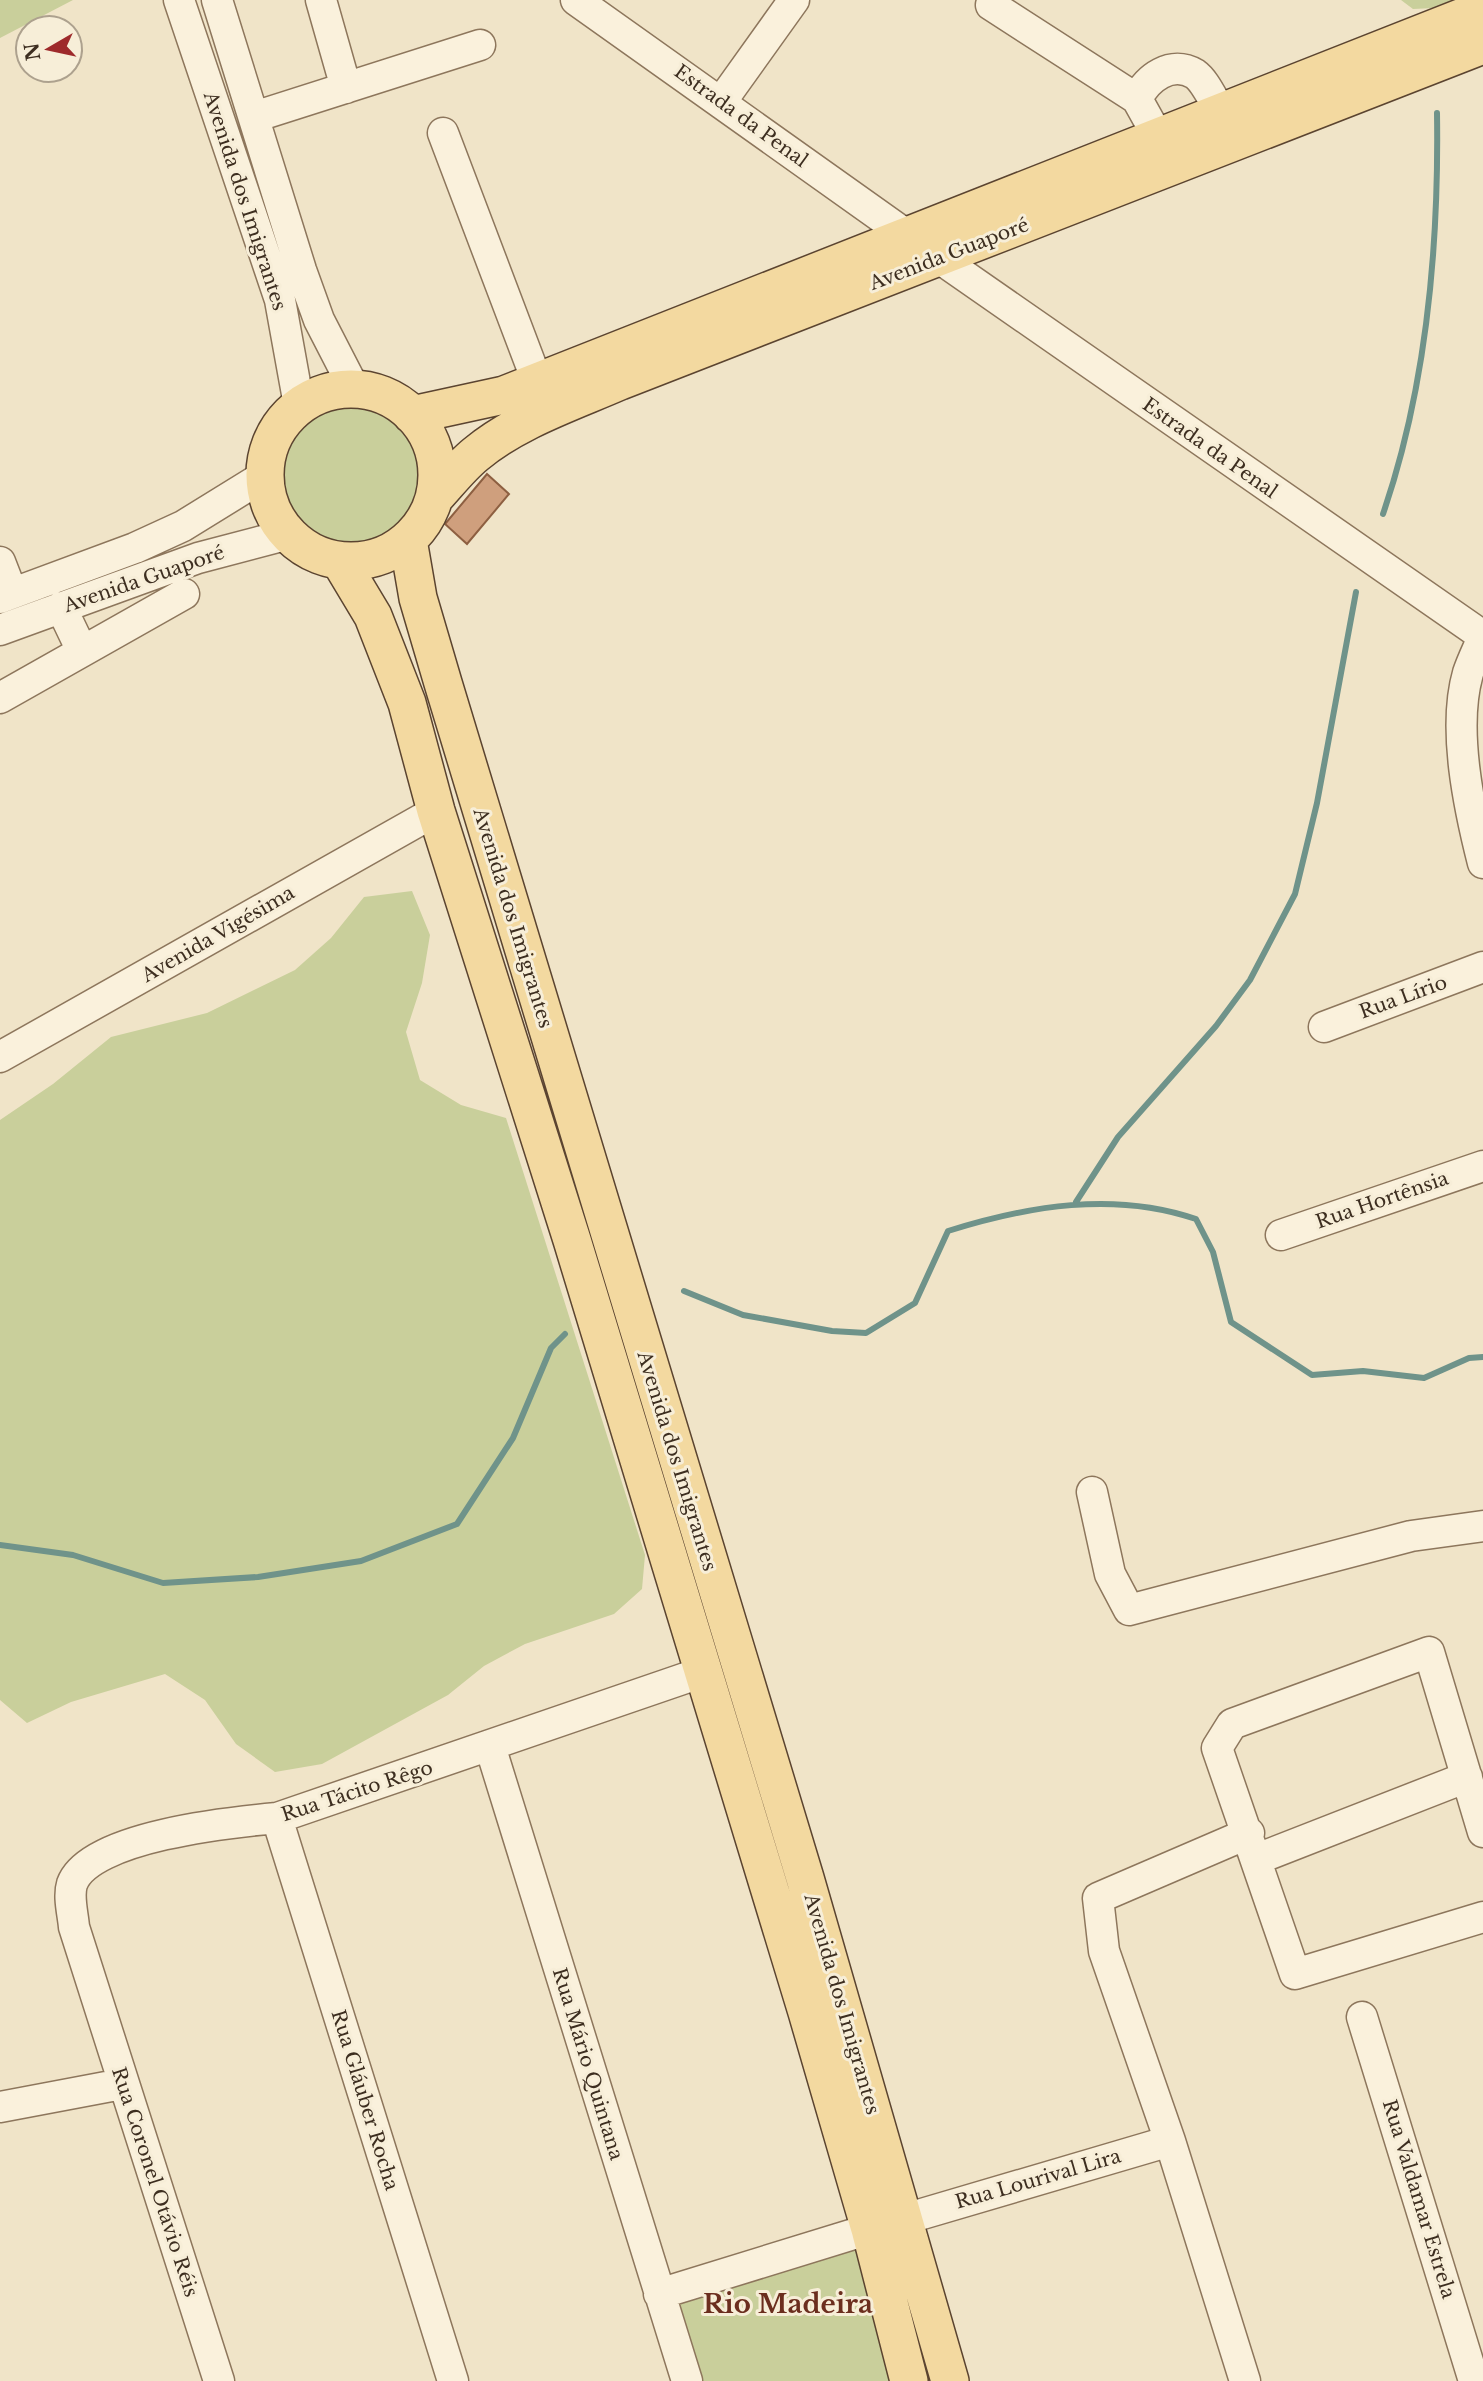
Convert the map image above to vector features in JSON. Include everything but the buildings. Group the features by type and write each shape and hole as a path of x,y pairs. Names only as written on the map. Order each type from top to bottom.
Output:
{"main road":[{"name":"Avenida Guaporé","path":"412,415 504,395 905,234 1483,9"},
{"name":"Avenida Guaporé","path":"435,497 474,454 524,423 620,380 1483,44"},
{"path":"354,388 379,393 402,405 412,415 432,446 437,471 435,497 425,520 408,540 388,554 365,561 341,561 318,555 289,534 269,503 264,477 268,450 280,425 299,405 325,392 354,388"},
{"name":"Avenida dos Imigrantes","path":"408,540 418,598 443,683 905,2219 950,2381"},
{"name":"Avenida dos Imigrantes","path":"341,561 373,616 395,667 436,810 572,1240 704,1672 870,2229 909,2381"}],"street":[{"name":"Avenida dos Imigrantes","path":"179,0 280,300 299,405"},
{"name":"Avenida dos Imigrantes","path":"217,0 319,320 354,388"},
{"path":"321,0 346,88"},
{"name":"Estrada da Penal","path":"576,0 905,234"},
{"path":"721,102 794,0"},
{"path":"991,5 1137,99 1157,135"},
{"path":"254,117 481,46"},
{"path":"1137,99 1145,82 1165,71 1181,69 1197,75 1220,110"},
{"path":"443,133 537,381"},
{"name":"Estrada da Penal","path":"939,258 1483,637"},
{"name":"Avenida Guaporé","path":"6,596 135,548 183,526 264,477"},
{"name":"Avenida Guaporé","path":"0,629 198,558 289,534"},
{"path":"0,562 6,596"},
{"path":"0,698 184,594"},
{"path":"61,607 82,652"},
{"path":"1483,637 1468,674 1463,722 1466,775 1483,863"},
{"name":"Avenida Vigésima","path":"0,1058 436,810"},
{"name":"Rua Lírio","path":"1324,1027 1483,967"},
{"name":"Rua Hortênsia","path":"1281,1235 1483,1166"},
{"path":"1092,1492 1110,1574 1129,1610 1412,1536 1483,1526"},
{"path":"1483,1832 1429,1652 1232,1724 1217,1748 1253,1846 1294,1974 1483,1917"},
{"name":"Rua Tácito Rêgo","path":"91,1983 74,1927 72,1885 80,1871 116,1851 169,1833 217,1823 277,1818 704,1672"},
{"name":"Rua Mário Quintana","path":"490,1746 687,2381"},
{"path":"1245,2381 1170,2141 1104,1951 1098,1898 1467,1777"},
{"name":"Rua Gláuber Rocha","path":"277,1818 453,2381"},
{"name":"Rua Coronel Otávio Réis","path":"91,1983 219,2381"},
{"name":"Rua Valdamar Estrela","path":"1362,2017 1475,2381"},
{"path":"0,2107 122,2084"},
{"name":"Rua Lourival Lira","path":"905,2219 1170,2141"},
{"path":"659,2294 870,2229"}],"green space":[{"path":"0,0 73,0 46,14 14,14 14,31 0,38"},
{"path":"1401,0 1474,0 1456,7 1413,9"},
{"path":"351,401 380,406 404,423 421,447 426,476 421,505 404,529 380,546 351,551 322,546 298,529 281,505 276,476 281,447 298,423 322,406"},
{"path":"412,891 430,935 422,983 406,1032 420,1080 461,1105 506,1118 645,1555 642,1589 614,1614 525,1644 484,1666 448,1695 322,1764 275,1772 236,1744 205,1700 165,1674 71,1702 27,1723 0,1700 0,1120 53,1084 111,1037 207,1013 295,970 331,938 364,897"},
{"path":"854,2235 895,2381 691,2381 664,2295"}],"waterway":[{"path":"1383,514 1410,416 1427,316 1436,215 1437,113"},
{"path":"1076,1202 1118,1137 1216,1026 1250,980 1295,894 1317,803 1356,592"},
{"path":"684,1291 743,1315 832,1331 866,1333 915,1303 948,1231 1040,1209 1071,1205 1134,1206 1165,1210 1196,1219 1213,1252 1231,1322 1312,1375 1363,1371 1424,1378 1469,1358 1483,1357"},
{"path":"0,1545 73,1555 163,1583 258,1577 361,1561 457,1524 513,1438 551,1348 565,1334"}],"district":[{"name":"Rio Madeira","path":"788,2304"}]}
